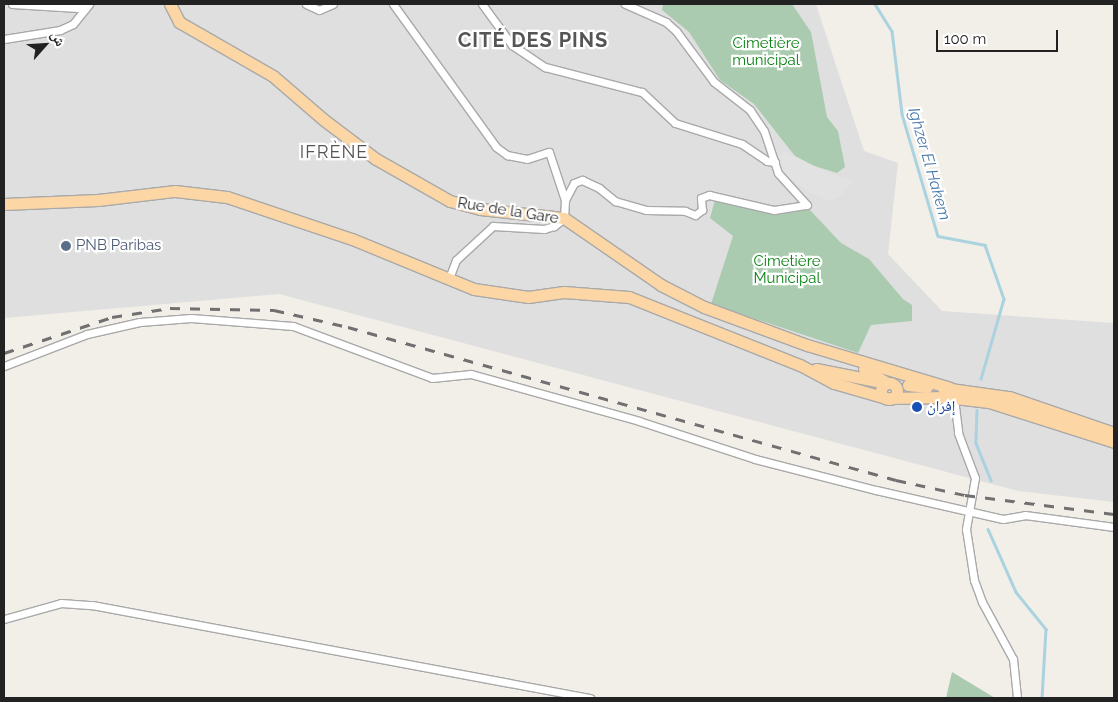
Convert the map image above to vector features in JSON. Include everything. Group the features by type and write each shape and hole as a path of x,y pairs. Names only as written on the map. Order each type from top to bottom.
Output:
{"main road":[{"name":"Rue de la Gare","path":"170,4 179,22 273,76 324,120 376,159 450,202 480,209 564,218 670,290 704,307 807,345 879,368 907,380"},
{"path":"4,204 98,200 176,191 210,194 255,204 474,289 528,298 594,292 629,297 800,365 834,383 888,398 950,394 989,397 1114,433"},
{"path":"807,345 869,371 889,384"},
{"path":"800,365 889,384"},
{"path":"879,368 889,384"},
{"path":"888,398 881,390 889,384 907,380 950,394"},
{"path":"989,397 1114,442"}],"street":[{"path":"12,4 78,8 88,4"},
{"path":"4,39 60,30 73,24 88,4"},
{"path":"306,4 319,10 333,4"},
{"path":"393,4 496,147 518,158 527,159 549,152 565,200 564,218 554,226 544,229 493,226 456,260 449,278"},
{"path":"482,4 512,44 545,68 642,92 675,123 742,144 767,161 776,162"},
{"path":"565,200 574,183 582,180 599,188 615,201 646,210 685,211 695,215 702,210 701,198 709,195 774,210 806,205 787,186 764,131 750,110 714,82 676,31 666,22 625,4"},
{"path":"4,366 87,334 140,322 192,318 293,326 432,378 471,374 639,421 755,460 1003,519 1025,515 1114,527"},
{"path":"950,394 958,433 975,478 968,511 968,549 974,580 982,602 1013,659 1017,698"},
{"path":"4,619 61,603 92,605 590,698"}],"shaded area":[{"path":"4,4 816,4 864,151 898,163 888,254 942,311 1114,323 1114,502 1018,491 279,294 4,318"},
{"path":"785,151 826,172 852,181 840,197 830,201 809,192 782,172 775,162"}],"green space":[{"name":"Cimetière municipal","path":"663,4 792,4 811,32 827,117 838,131 845,167 837,173 811,165 795,156 754,104 720,80 689,32 662,10"},
{"name":"Cimetière Municipal","path":"715,200 772,212 808,208 841,243 869,259 903,299 912,305 912,321 871,325 858,353 711,304 733,236 710,218"},
{"path":"952,672 995,698 946,698"}],"waterway":[{"name":"Ighzer El Hakem","path":"875,4 892,31 902,114 938,236 985,245 1004,299 981,379"},
{"name":"Ighzer El Hakem","path":"977,410 976,443 991,480"},
{"name":"Ighzer El Hakem","path":"988,529 1016,592 1046,629 1042,698"}],"railway":[{"path":"4,353 112,317 170,308 274,310 348,327 896,480 965,495 1114,514"}],"place":[{"name":"PNB Paribas","path":"66,246"},
{"name":"إفران","path":"917,407"}],"district":[{"name":"CITÉ DES PINS","path":"533,40"},
{"name":"IFRÈNE","path":"334,152"}]}
